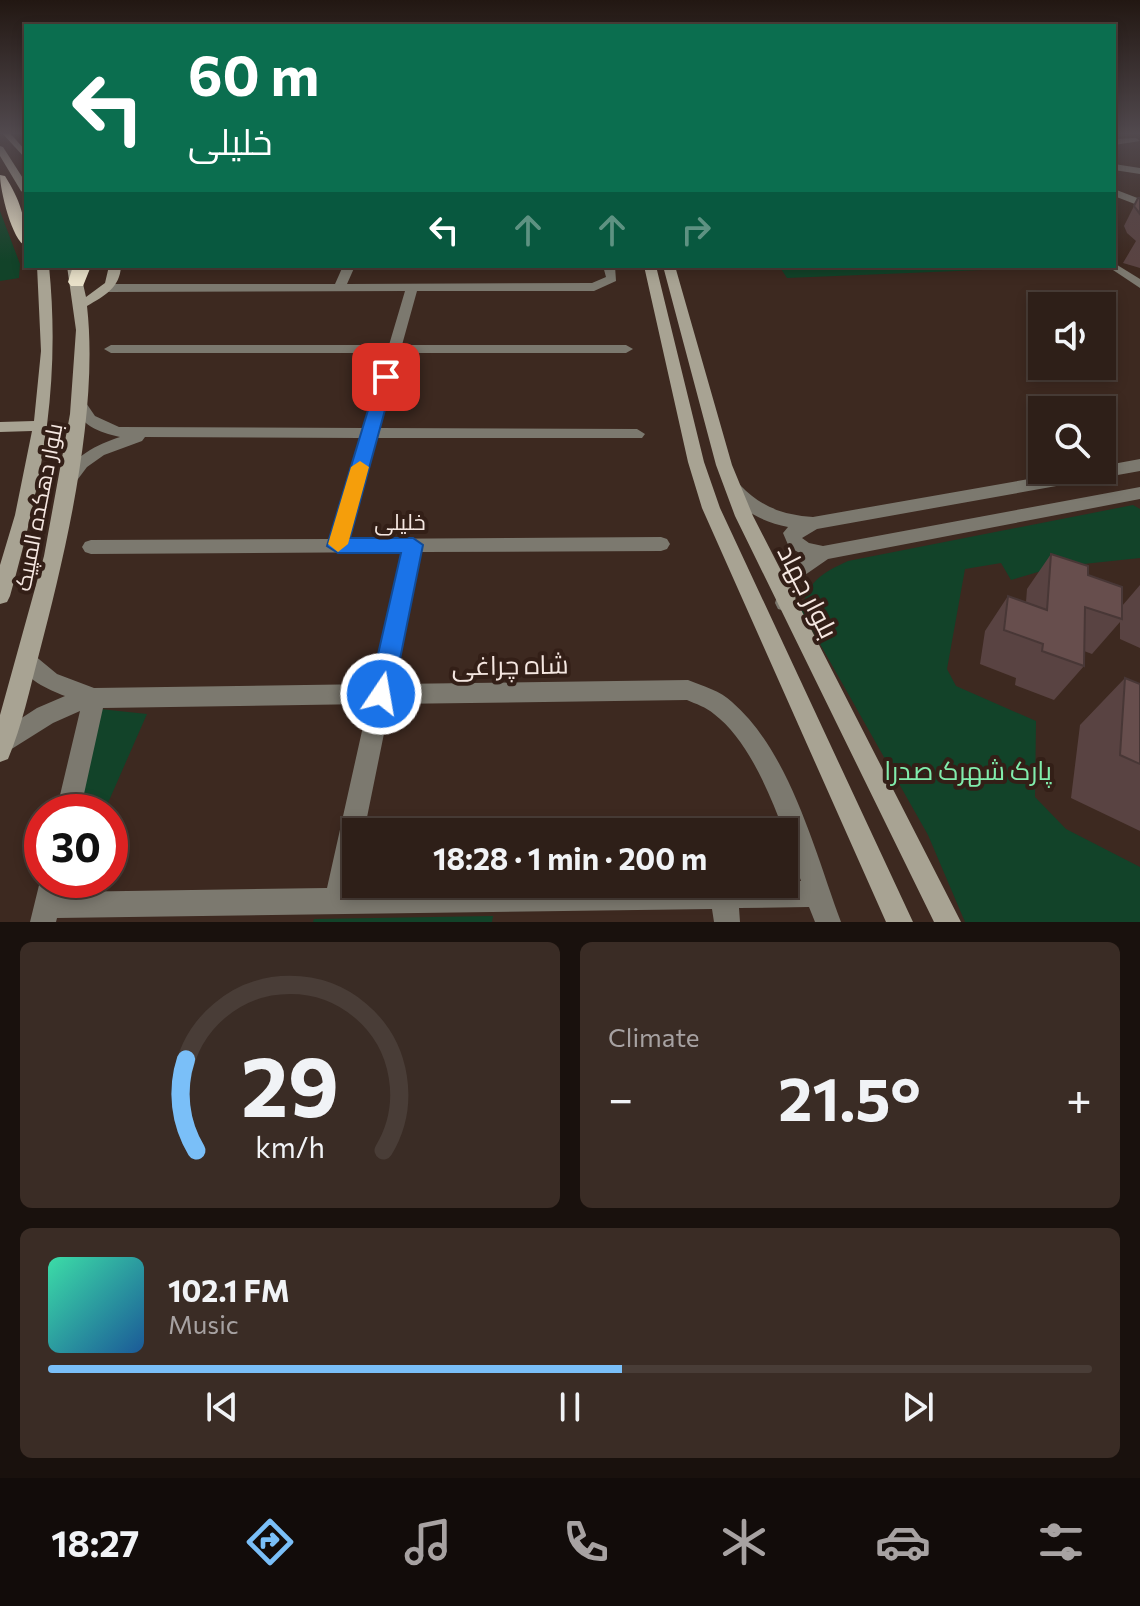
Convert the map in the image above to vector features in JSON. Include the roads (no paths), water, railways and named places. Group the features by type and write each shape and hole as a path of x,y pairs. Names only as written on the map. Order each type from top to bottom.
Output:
{"highway":[{"path":"0,179 24,236"}],"main road":[{"name":"بلوار دهکده المپیک","path":"0,596 32,481 41,426 50,354 43,268"},
{"path":"80,305 108,288 115,278 115,268"},
{"path":"650,268 696,462 711,508 900,922"},
{"name":"بلوار جهاد","path":"670,268 734,489 785,603 948,922"},
{"name":"بلوار دهکده المپیک","path":"1,748 57,550 69,479 85,346 77,271"},
{"path":"0,427 41,426"}],"street":[{"path":"1116,193 1140,203"},
{"path":"1116,267 1140,284"},
{"path":"339,288 348,268"},
{"path":"108,288 582,287 607,284 612,279 609,268"},
{"path":"338,546 412,288"},
{"path":"111,349 626,349"},
{"path":"79,403 83,416 94,425 119,432 637,434"},
{"path":"69,479 76,466 98,451 151,433"},
{"path":"823,553 798,546 792,533 813,523 1140,465"},
{"path":"734,489 745,503 767,516 813,523"},
{"path":"785,603 794,573 823,553 1138,495"},
{"name":"خلیلی","path":"91,547 661,544"},
{"path":"337,901 413,545"},
{"path":"27,661 50,681 94,698"},
{"name":"شاه چراغی","path":"94,698 688,690 724,707 749,735 792,827 817,894"},
{"path":"1,748 37,717 64,704 94,698"},
{"path":"72,794 94,698"},
{"path":"798,894 817,894 828,922"},
{"path":"47,902 530,898"},
{"path":"724,898 727,922"}],"park label":[{"name":"پارک شهرک صدرا","path":"968,769"}]}
